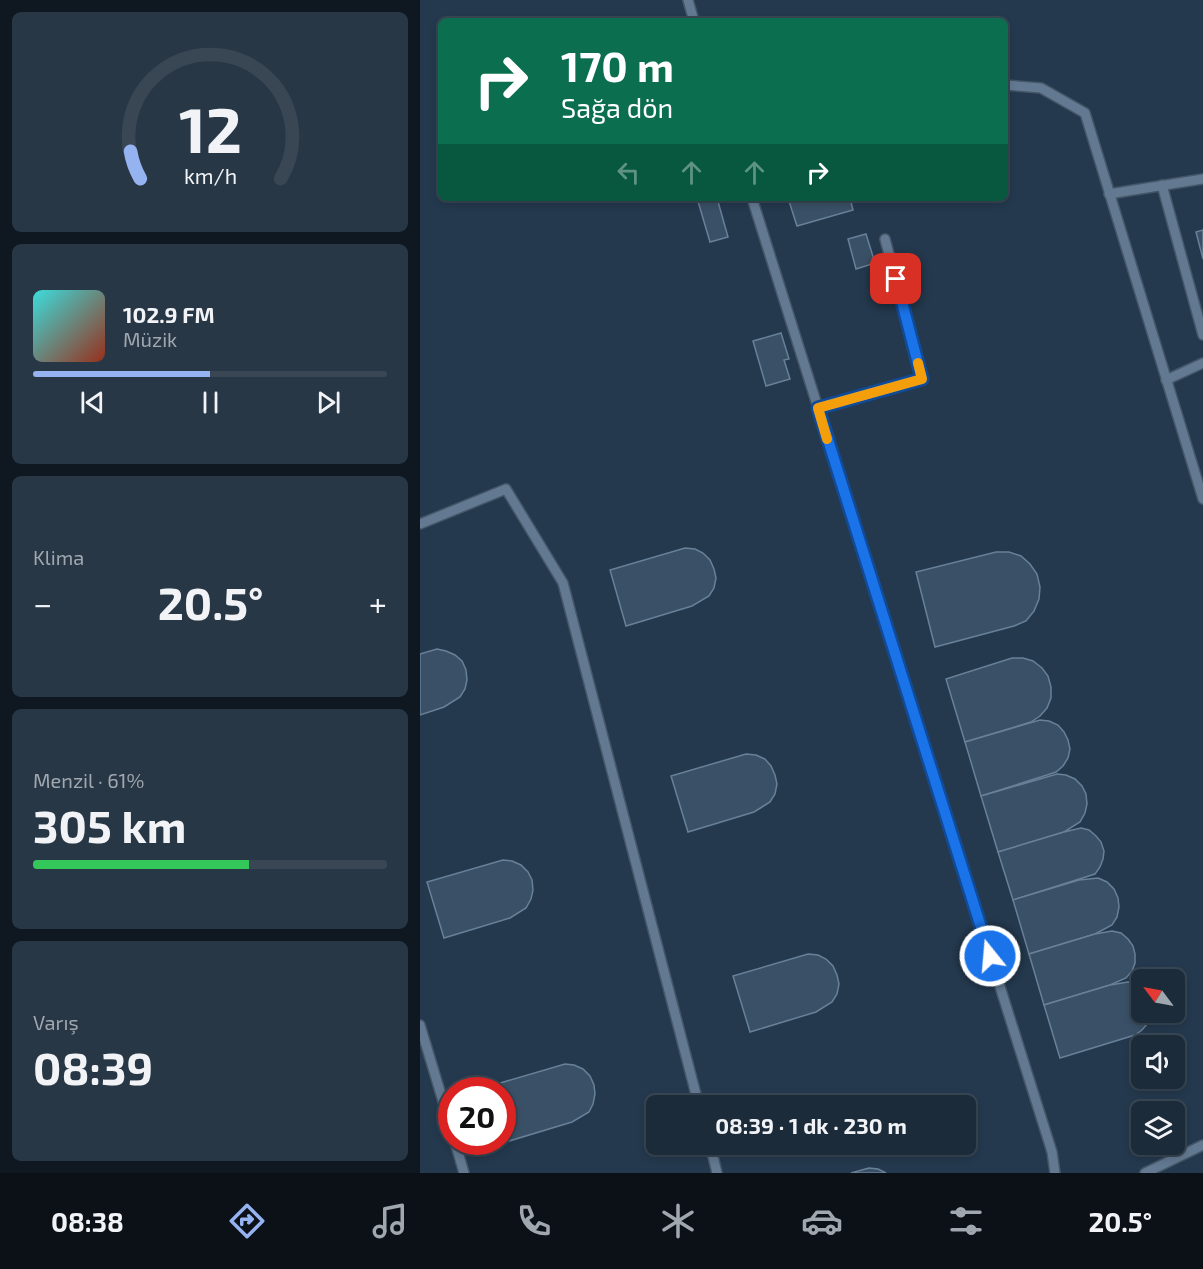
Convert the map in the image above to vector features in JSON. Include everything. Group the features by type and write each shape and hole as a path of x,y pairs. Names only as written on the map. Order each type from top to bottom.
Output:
{"lane":[{"path":"688,0 693,18"},
{"path":"1008,85 1041,88 1084,113 1203,499"},
{"path":"1109,194 1203,179"},
{"path":"1162,185 1203,335"},
{"path":"753,201 1052,1152 1055,1173"},
{"path":"818,408 922,379 885,239"},
{"path":"1166,380 1203,363"},
{"path":"420,524 506,489 562,583 696,1095"},
{"path":"420,1025 438,1085"},
{"path":"1145,1173 1203,1145"},
{"path":"459,1155 464,1173"},
{"path":"713,1155 717,1173"}],"building":[{"path":"698,201 718,201 728,237 710,242"},
{"path":"789,201 851,201 853,210 797,226"},
{"path":"1203,230 1203,259 1196,232"},
{"path":"866,234 875,263 856,269 848,239"},
{"path":"781,333 789,359 784,360 790,379 766,386 753,341"},
{"path":"685,548 695,549 710,560 716,578 709,596 692,606 626,626 610,570"},
{"path":"996,552 1009,552 1021,556 1037,574 1040,587 1039,599 1034,611 1026,621 1014,626 935,647 916,572"},
{"path":"437,649 455,655 462,661 466,670 465,689 460,697 444,707 420,715 420,654"},
{"path":"1012,658 1033,661 1048,676 1051,698 1047,708 1031,722 965,742 946,679"},
{"path":"1040,720 1058,725 1068,740 1070,749 1063,766 1056,772 981,796 965,742"},
{"path":"746,754 765,759 771,766 777,784 770,802 754,812 688,832 671,776"},
{"path":"1057,774 1075,779 1086,794 1087,804 1080,822 1064,832 998,852 981,796"},
{"path":"1081,828 1089,830 1096,836 1104,851 1100,867 1095,874 1013,900 998,852"},
{"path":"503,860 521,865 532,880 533,890 526,908 510,918 444,938 427,882"},
{"path":"1098,878 1107,882 1114,889 1118,898 1117,917 1112,925 1095,934 1029,954 1013,900 1079,880"},
{"path":"1112,931 1121,933 1128,939 1135,954 1135,963 1131,972 1126,978 1110,985 1044,1005 1029,954"},
{"path":"808,954 818,955 833,966 839,984 832,1002 816,1012 750,1032 733,976"},
{"path":"1131,983 1131,1023 1148,1023 1135,1035 1060,1058 1044,1005 1110,985"},
{"path":"565,1064 574,1065 583,1069 590,1076 595,1094 593,1104 589,1112 572,1122 516,1139 516,1078"},
{"path":"869,1168 886,1173 851,1173"}],"slow traffic":[{"path":"827,439 818,408 922,379 918,363"}],"route":[{"path":"896,279 922,379 818,408 990,956"}]}
